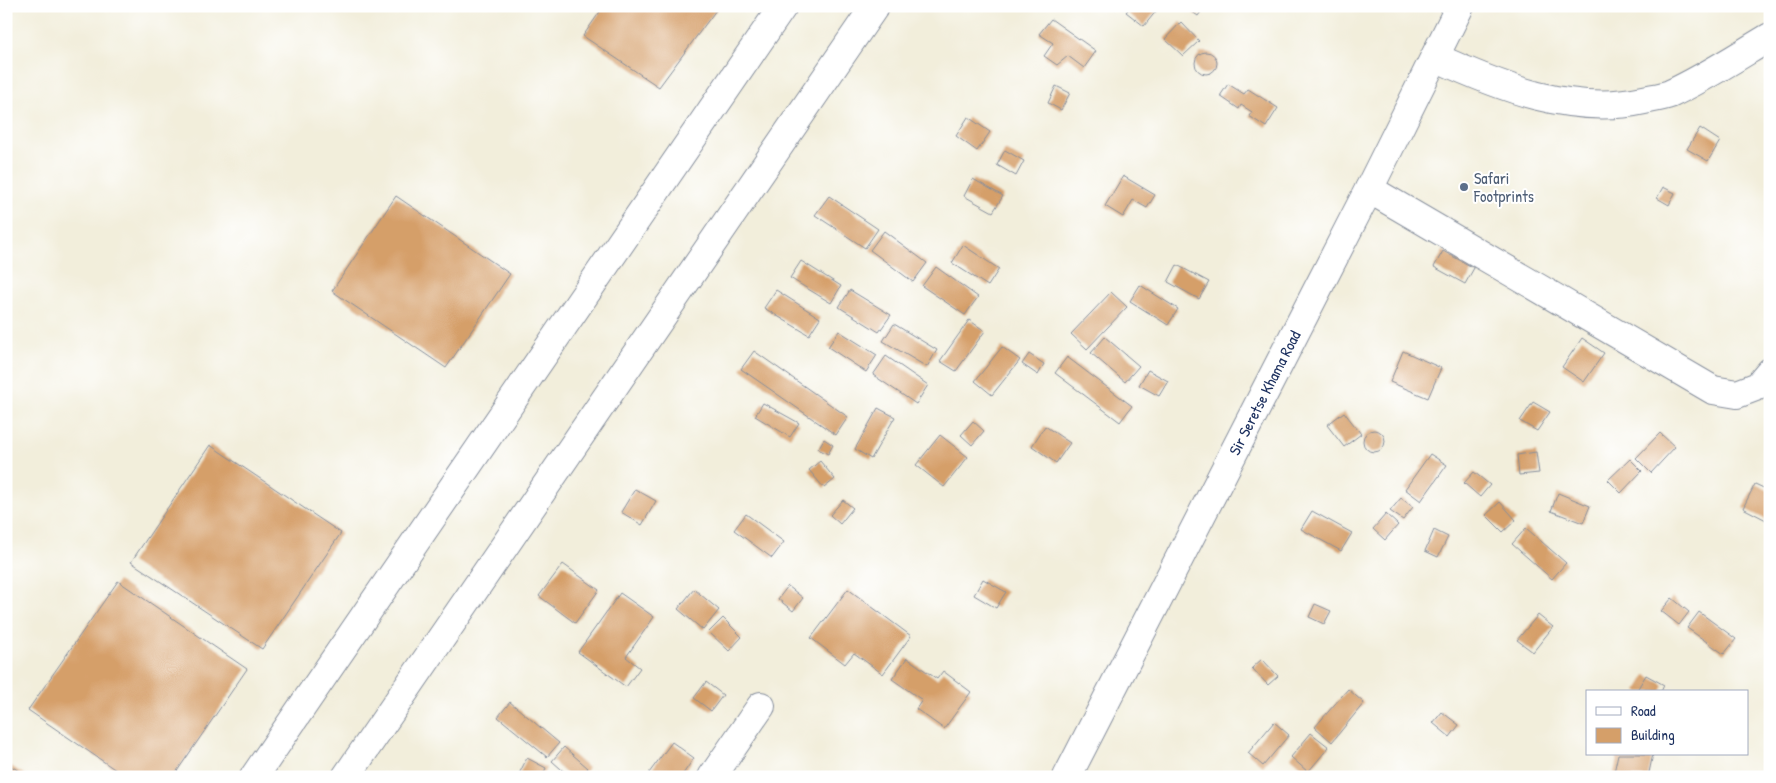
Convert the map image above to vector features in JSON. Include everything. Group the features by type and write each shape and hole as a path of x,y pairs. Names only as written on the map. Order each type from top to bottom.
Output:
{"street":[{"path":"254,777 783,6"},
{"path":"346,777 875,6"},
{"name":"Sir Seretse Khama Road","path":"1067,777 1369,188 1460,6"},
{"path":"1435,57 1484,80 1521,92 1584,105 1627,104 1669,94 1729,62 1770,37"},
{"path":"1369,188 1713,390 1737,394 1758,386 1770,372"},
{"path":"712,777 761,706"}],"building":[{"path":"604,6 719,6 659,87 583,36"},
{"path":"1131,6 1152,6 1157,10 1144,26 1126,12"},
{"path":"1184,6 1205,6 1198,16"},
{"path":"1051,19 1096,51 1084,68 1068,56 1057,65 1044,56 1053,43 1039,34"},
{"path":"1181,22 1199,41 1183,56 1165,39"},
{"path":"1206,52 1214,55 1217,63 1214,71 1206,74 1198,71 1195,63 1198,55"},
{"path":"1228,84 1244,94 1248,89 1278,108 1266,127 1249,116 1252,112 1241,105 1239,109 1220,96"},
{"path":"1056,86 1070,93 1061,110 1048,103"},
{"path":"968,117 990,132 977,151 956,136"},
{"path":"1700,128 1720,141 1708,161 1687,149"},
{"path":"1005,150 1024,161 1016,176 997,165"},
{"path":"1123,176 1155,195 1147,208 1133,200 1123,217 1105,206"},
{"path":"973,179 1003,196 993,212 964,196"},
{"path":"1663,187 1675,193 1669,205 1657,198"},
{"path":"396,196 510,274 446,368 332,291"},
{"path":"829,196 878,229 865,248 815,215"},
{"path":"884,231 927,263 913,282 870,250"},
{"path":"963,245 999,269 988,286 952,263"},
{"path":"1443,251 1474,268 1465,284 1434,267"},
{"path":"801,261 841,286 831,303 790,278"},
{"path":"1177,265 1209,282 1199,299 1168,282"},
{"path":"936,267 978,297 965,315 922,286"},
{"path":"1140,285 1178,309 1168,325 1130,301"},
{"path":"776,290 820,318 809,335 764,308"},
{"path":"850,290 891,315 879,332 839,307"},
{"path":"1111,292 1127,307 1087,349 1071,334"},
{"path":"969,320 985,331 956,371 940,361"},
{"path":"894,324 937,350 927,367 883,341"},
{"path":"839,331 877,355 866,372 828,347"},
{"path":"1105,337 1139,366 1125,382 1091,353"},
{"path":"1582,338 1604,353 1584,382 1562,367"},
{"path":"1002,347 1020,360 992,395 975,381"},
{"path":"754,351 848,417 836,435 741,369"},
{"path":"1403,351 1441,368 1428,398 1390,382"},
{"path":"1029,354 1044,364 1038,375 1022,364"},
{"path":"886,356 928,385 916,404 873,375"},
{"path":"1067,357 1132,406 1120,422 1055,373"},
{"path":"1148,370 1168,381 1159,396 1139,385"},
{"path":"1533,402 1550,412 1537,431 1520,421"},
{"path":"763,403 799,423 790,437 755,416"},
{"path":"878,408 895,417 871,459 855,449"},
{"path":"1344,412 1361,434 1344,447 1327,425"},
{"path":"973,421 984,431 972,445 961,435"},
{"path":"1045,426 1070,443 1056,463 1032,446"},
{"path":"1374,430 1384,437 1385,441 1378,451 1374,452 1364,445 1363,441 1370,431"},
{"path":"1660,433 1675,447 1651,473 1636,458"},
{"path":"940,435 968,457 944,487 916,465"},
{"path":"824,439 833,445 828,454 818,449"},
{"path":"210,445 341,533 262,649 131,562"},
{"path":"1536,452 1539,473 1519,475 1517,455"},
{"path":"1430,454 1447,465 1421,501 1405,489"},
{"path":"1630,459 1642,471 1621,493 1608,480"},
{"path":"820,461 835,479 824,488 809,470"},
{"path":"1474,472 1490,485 1480,497 1464,483"},
{"path":"1755,484 1770,491 1770,522 1743,508"},
{"path":"635,489 656,501 642,525 621,512"},
{"path":"1558,493 1590,506 1583,523 1551,511"},
{"path":"1401,498 1413,507 1403,520 1390,511"},
{"path":"843,500 853,508 840,524 830,515"},
{"path":"1500,502 1516,520 1503,532 1486,515"},
{"path":"1312,511 1352,533 1341,551 1301,529"},
{"path":"746,514 784,542 772,558 734,530"},
{"path":"1386,514 1398,525 1385,540 1373,529"},
{"path":"1526,528 1566,563 1552,579 1512,544"},
{"path":"1434,530 1448,537 1438,557 1425,551"},
{"path":"563,564 599,590 575,623 539,596"},
{"path":"983,579 1006,592 996,608 974,595"},
{"path":"118,581 247,669 173,777 126,777 28,710"},
{"path":"788,586 803,598 793,611 778,599"},
{"path":"694,589 719,610 703,630 678,609"},
{"path":"848,589 911,636 883,674 854,653 845,664 811,638"},
{"path":"620,593 654,617 626,657 640,668 626,687 578,652"},
{"path":"1672,598 1689,612 1679,625 1661,611"},
{"path":"1315,604 1331,611 1324,624 1309,617"},
{"path":"1699,612 1736,639 1724,654 1687,628"},
{"path":"1538,615 1553,627 1533,652 1517,640"},
{"path":"723,618 742,637 729,651 709,632"},
{"path":"907,658 937,679 943,671 971,692 944,729 916,709 922,700 892,679"},
{"path":"1262,659 1278,676 1268,685 1252,668"},
{"path":"1646,675 1664,685 1662,690 1637,690"},
{"path":"706,682 723,695 711,711 694,698"},
{"path":"1348,689 1364,703 1332,742 1315,727"},
{"path":"510,702 559,743 547,757 498,717"},
{"path":"1442,712 1459,725 1450,737 1433,723"},
{"path":"1274,722 1289,735 1263,766 1248,753"},
{"path":"1311,733 1329,747 1308,772 1291,757"},
{"path":"672,742 694,758 681,777 646,777"},
{"path":"564,747 588,768 581,777 570,777 552,761"},
{"path":"1618,756 1653,756 1648,777 1613,777"},
{"path":"527,758 546,768 542,777 518,776"},
{"path":"8,764 28,777 6,777 6,767"},
{"path":"594,770 602,777 588,777"}],"place":[{"name":"Safari Footprints","path":"1464,187"}]}
